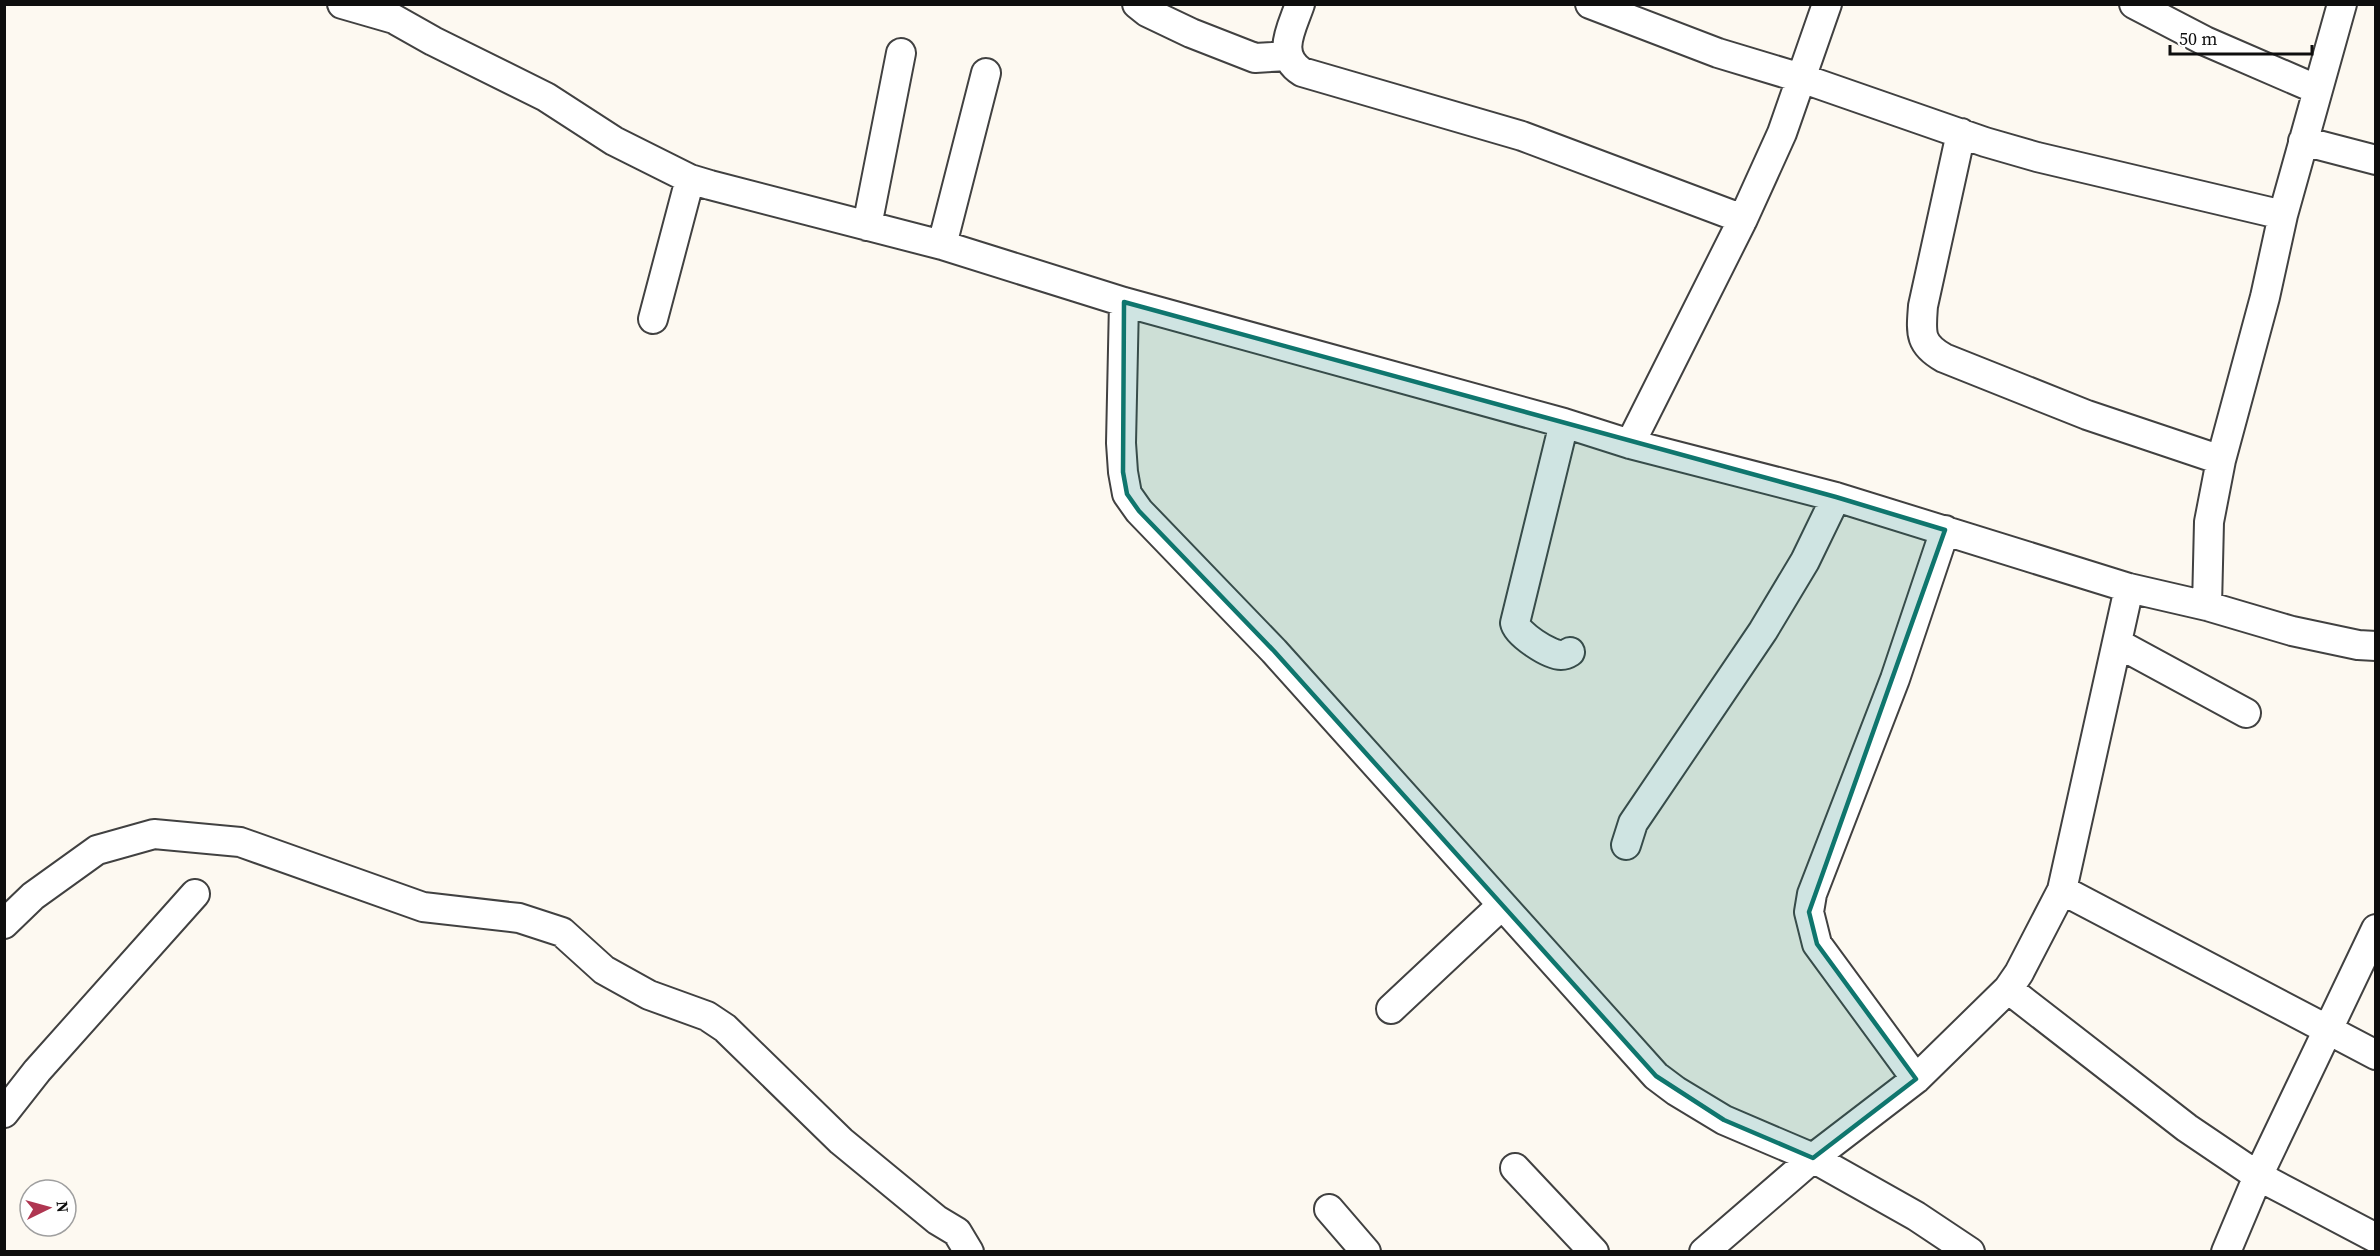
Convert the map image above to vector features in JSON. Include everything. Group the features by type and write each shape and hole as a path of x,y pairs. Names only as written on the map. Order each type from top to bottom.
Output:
{"street":[{"path":"342,4 394,19 546,97 614,141 690,179 942,245 1124,302 1564,423 1630,444 1836,497 2129,588 2207,606 2292,631 2358,645 2376,646"},
{"path":"1137,4 1147,12 1191,33 1255,58 1288,56"},
{"path":"1300,4 1287,43 1288,56 1294,67 1302,72 1522,136 1743,219"},
{"path":"1590,4 1718,52 2037,157 2283,215"},
{"path":"1630,444 1743,219 1782,133 1827,4"},
{"path":"2134,4 2205,41 2316,89"},
{"path":"2207,606 2209,522 2221,460 2265,297 2283,215 2316,89 2342,4"},
{"path":"867,226 901,53"},
{"path":"942,245 987,73"},
{"path":"1961,132 1923,306 1923,332 1929,350 2087,415 2221,460"},
{"path":"2303,141 2376,160"},
{"path":"653,319 690,179"},
{"path":"1124,302 1121,444 1123,472 1128,494 1155,530 1274,651 1656,1076 1724,1120 1813,1158 1916,1216 1970,1251"},
{"path":"1564,423 1515,615 1515,623 1516,629 1522,634 1552,653 1560,655 1570,652"},
{"path":"1626,845 1633,823 1769,621 1805,561 1836,497"},
{"path":"1916,1080 1817,944 1809,912 1812,894 1895,679 1945,530"},
{"path":"1704,1251 1813,1158 1916,1080 2008,989 2019,973 2062,890 2129,588"},
{"path":"2117,643 2247,713"},
{"path":"4,924 33,896 97,850 154,834 240,842 423,907 519,918 562,932 604,970 649,995 707,1016 725,1028 842,1141 937,1220 957,1232 969,1251"},
{"path":"2062,890 2376,1055"},
{"path":"4,1113 37,1071 195,894"},
{"path":"1391,1010 1502,906"},
{"path":"2226,1251 2258,1176 2376,929"},
{"path":"2008,989 2187,1128 2258,1176 2376,1238"},
{"path":"1515,1168 1594,1251"},
{"path":"1329,1209 1366,1251"}],"highlighted area":[{"path":"1124,302 1836,497 1945,530 1809,912 1817,944 1916,1079 1813,1158 1724,1120 1656,1076 1274,651 1139,511 1127,494 1123,472"}]}
